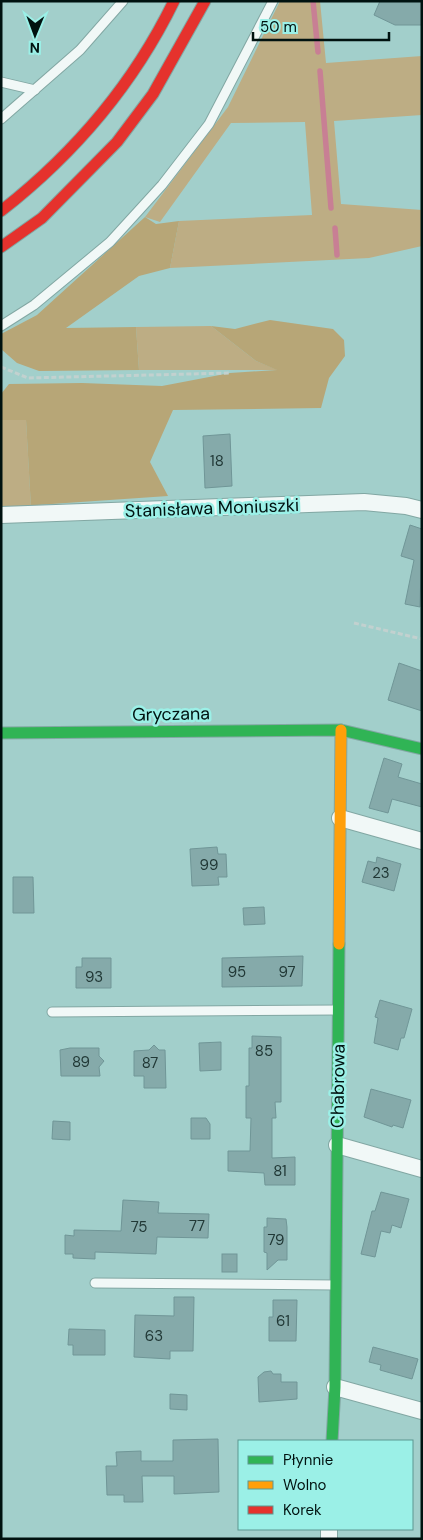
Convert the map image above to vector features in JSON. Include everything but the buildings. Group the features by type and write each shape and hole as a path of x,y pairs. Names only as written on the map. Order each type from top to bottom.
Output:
{"main road":[{"path":"1,211 30,191 95,123 136,69 168,16 174,1"},
{"path":"1,247 42,218 117,142 153,94 206,1"},
{"name":"Gryczana","path":"1,733 341,730 422,749"},
{"name":"Chabrowa","path":"332,1440 335,1387 341,730"}],"street":[{"name":"Stanisława Moniuszki","path":"1,515 364,502 406,506 422,510"},
{"path":"340,818 422,841"},
{"path":"337,1145 422,1169"},
{"path":"335,1387 422,1411"}],"lane":[{"path":"1,119 96,34 124,1"},
{"path":"1,326 34,305 110,242 162,185 209,124 273,1"},
{"path":"1,82 35,90"},
{"path":"52,1012 338,1010"},
{"path":"95,1283 336,1285"}],"path":[{"path":"1,368 28,378 230,372"},
{"path":"354,623 422,639"}],"shaded area":[{"path":"280,1 320,1 326,63 422,56 422,115 334,121 341,204 422,210 422,246 369,258 170,268 179,221 312,215 305,122 231,123 160,222 145,217 228,107"},
{"path":"145,217 156,224 179,221 170,268 139,276 66,328 136,327 139,370 39,371 17,363 1,349 1,334 37,315"},
{"path":"270,320 333,329 344,340 345,356 329,378 321,408 173,410 150,462 168,496 37,505 31,508 26,420 1,420 1,394 9,384 82,383 162,386 230,373 277,370 256,361 211,326 235,329"},
{"path":"211,326 256,361 278,370 139,370 136,327"},
{"path":"26,419 31,508 1,509 1,420"}],"waterway":[{"path":"313,1 318,52"},
{"path":"320,71 331,208"},
{"path":"335,228 337,255"}],"traffic: fast":[{"path":"1,733 341,730 422,749"},
{"path":"332,1440 335,1387 339,944"}],"traffic: slow":[{"path":"339,944 341,730"}],"traffic: jam":[{"path":"1,211 53,166 100,116 140,61 174,1"},
{"path":"1,247 42,218 117,142 153,94 205,1"}]}
